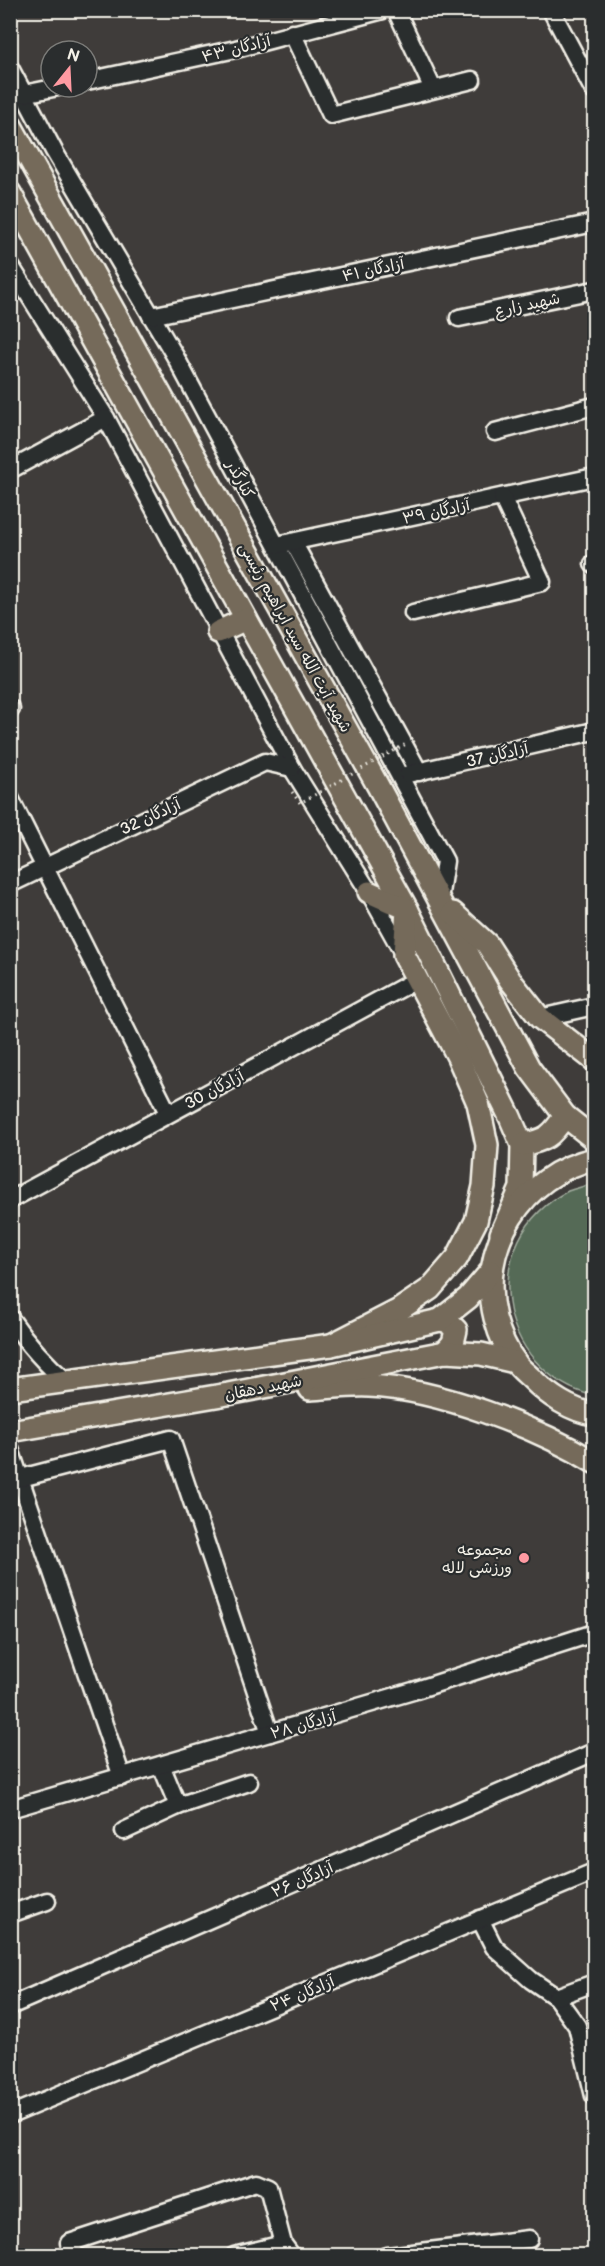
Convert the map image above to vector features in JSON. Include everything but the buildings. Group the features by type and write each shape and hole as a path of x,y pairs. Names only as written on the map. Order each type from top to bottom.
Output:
{"main road":[{"name":"شهید آیت الله سید ابراهیم رئیسی","path":"10,124 249,552 529,1068 565,1116 594,1140"},
{"path":"10,193 407,909 499,1094 522,1145 521,1188 501,1234 491,1271 492,1303 500,1334 515,1362 546,1393 585,1413 594,1414"},
{"path":"218,632 246,619"},
{"path":"369,892 407,909"},
{"path":"439,900 487,944 510,980 540,1018 594,1060"},
{"path":"331,1345 399,1310 429,1289 457,1258 476,1221 484,1186 487,1145 478,1103 458,1057 404,955 407,909"},
{"path":"522,1145 546,1139 556,1130 565,1116"},
{"path":"501,1234 520,1203 546,1179 579,1162 594,1159"},
{"name":"شهید دهقان","path":"10,1389 331,1345 440,1320 468,1298 491,1271"},
{"path":"440,1320 447,1321 456,1330 453,1343 445,1352"},
{"name":"شهید دهقان","path":"10,1431 228,1394 445,1352 481,1354 515,1362"},
{"path":"228,1394 369,1386 417,1393 532,1430 594,1462"}],"street":[{"name":"آزادگان ۴۳","path":"99,78 236,49 383,10"},
{"path":"396,10 433,89"},
{"path":"551,10 593,85"},
{"path":"292,33 331,115 472,80"},
{"name":"کنارگذر","path":"10,68 54,151 285,544 399,776 446,861 439,900"},
{"path":"24,94 39,91"},
{"name":"آزادگان ۴۱","path":"151,316 594,223"},
{"path":"10,265 106,418 292,768 369,892 404,955"},
{"name":"شهید زارع","path":"459,318 594,290"},
{"path":"495,432 594,406"},
{"path":"10,470 106,418"},
{"name":"آزادگان ۳۹","path":"285,544 594,477"},
{"path":"413,613 542,582 502,497"},
{"path":"285,544 419,772"},
{"name":"آزادگان 37","path":"399,776 594,732"},
{"name":"آزادگان 32","path":"10,884 265,762 292,768"},
{"path":"10,798 168,1113"},
{"name":"آزادگان 30","path":"10,1200 418,979"},
{"path":"540,1018 594,1006"},
{"path":"10,1318 45,1364 67,1382"},
{"path":"21,1478 171,1439 270,1733"},
{"path":"10,1449 122,1777"},
{"name":"۲۸ آزادگان","path":"10,1809 413,1691 594,1633"},
{"name":"۲۶ آزادگان","path":"10,2006 594,1752"},
{"path":"161,1766 178,1806"},
{"path":"124,1831 178,1806 249,1782"},
{"name":"۲۴ آزادگان","path":"10,2115 594,1872"},
{"path":"10,1914 47,1901"},
{"path":"480,1919 494,1947 531,1980 556,1997 578,2026 594,2097"},
{"path":"556,1997 594,1983"},
{"path":"76,2256 69,2242 256,2182 268,2187 288,2250 234,2256"},
{"path":"387,2256 529,2239"}],"path":[{"path":"292,792 300,803 406,744"}],"green space":[{"path":"594,1183 594,1396 561,1382 535,1361 518,1333 509,1302 509,1271 519,1240 538,1213 568,1191"}],"place":[{"name":"مجموعه ورزشی لاله","path":"524,1558"}]}
